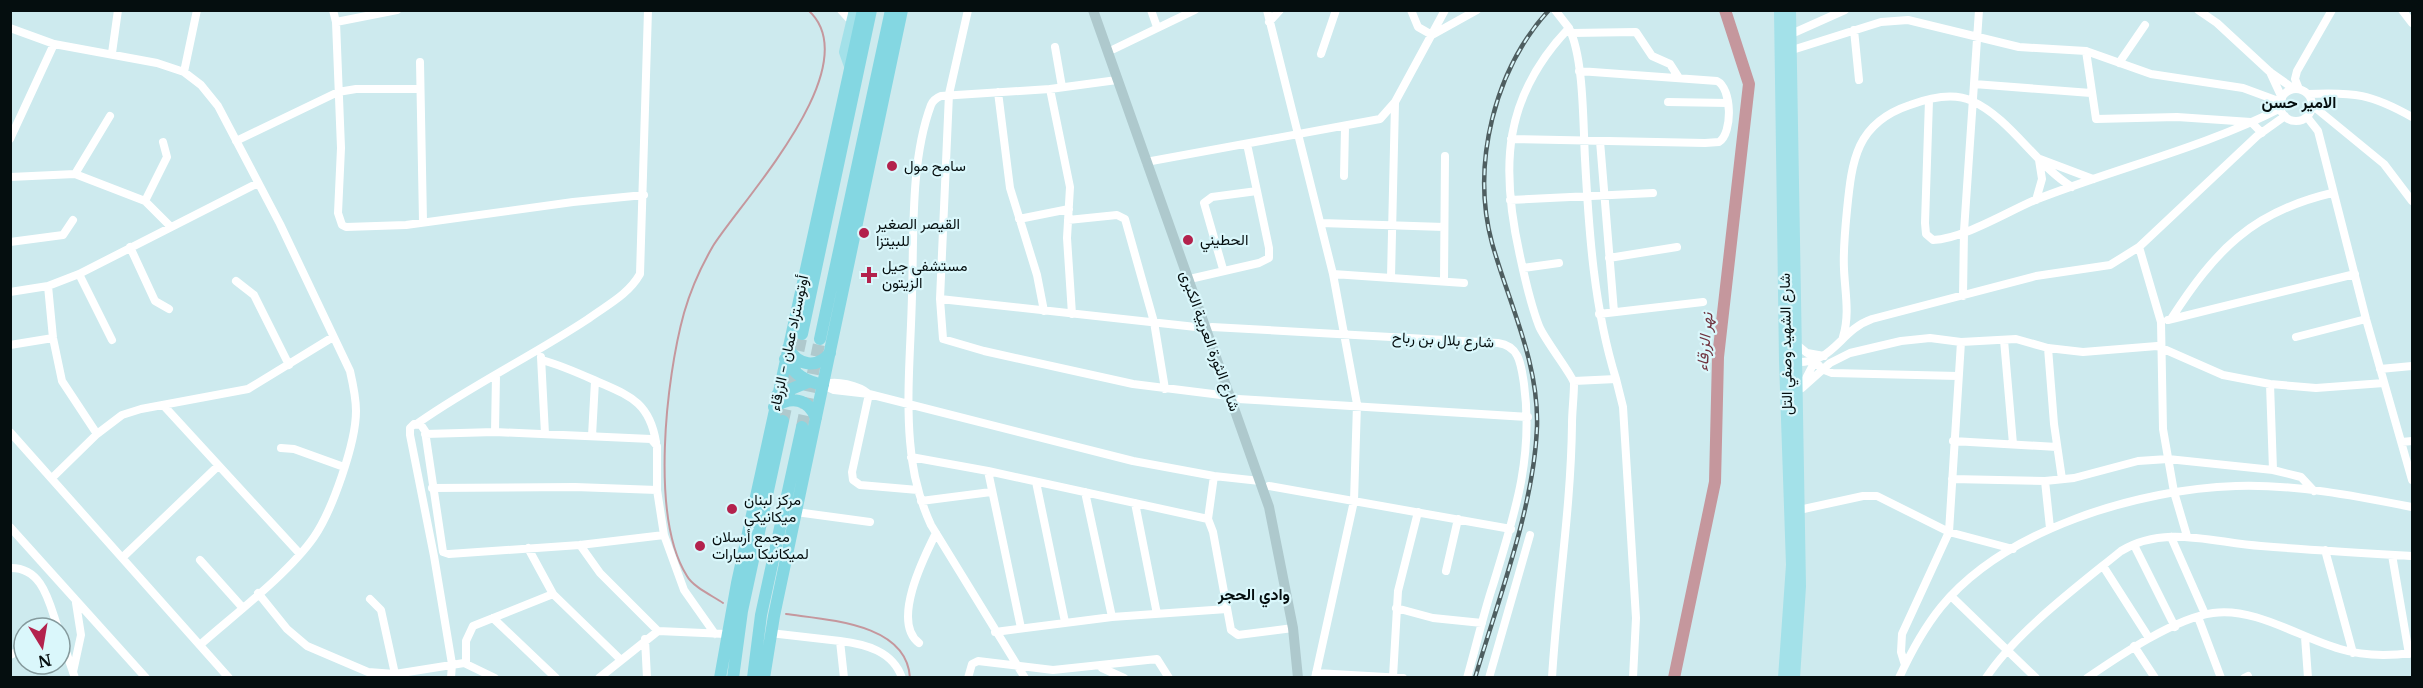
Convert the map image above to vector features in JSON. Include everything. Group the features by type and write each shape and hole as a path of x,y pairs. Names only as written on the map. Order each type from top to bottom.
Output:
{"highway":[{"name":"أوتوستراد عمان - الزرقاء","path":"720,678 721,634 787,353 863,10"},
{"name":"أوتوستراد عمان - الزرقاء","path":"802,333 871,10"},
{"name":"أوتوستراد عمان - الزرقاء","path":"820,339 891,10"},
{"path":"764,678 770,633 902,10"},
{"path":"787,353 804,363 819,362 830,353"},
{"path":"787,353 795,372 808,382 823,385"},
{"path":"776,401 808,382"},
{"path":"776,401 802,401 816,417"},
{"name":"أوتوستراد عمان - الزرقاء","path":"734,678 742,611 783,421"},
{"path":"753,678 761,615 802,427"}],"main road":[{"name":"شارع الثورة العربية الكبرى","path":"1093,10 1117,80 1194,278 1209,327"},
{"name":"شارع الثورة العربية الكبرى","path":"1101,10 1149,162 1281,535 1304,678"},
{"name":"شارع الشهيد وصفي التل","path":"1780,10 1791,362 1792,565 1784,678"},
{"name":"شارع الشهيد وصفي التل","path":"1790,10 1788,51 1796,344 1791,362 1797,403 1800,609 1794,678"},
{"path":"850,66 845,52 854,16"},
{"name":"شارع الثورة العربية الكبرى","path":"1264,484 1293,628 1298,678"}],"street":[{"path":"112,53 118,10"},
{"path":"184,72 196,10"},
{"path":"333,10 336,22 341,148 339,220 346,227 385,227 644,195"},
{"path":"336,22 397,10"},
{"path":"451,678 452,664 410,435 411,425 541,350 635,284 642,266 648,10"},
{"path":"841,10 854,16"},
{"path":"968,10 949,94 940,298 941,334 944,340 1165,389 1234,397 1528,417"},
{"path":"1151,10 1157,27"},
{"path":"1267,10 1333,274 1356,404 1354,501 1316,675 1403,678"},
{"path":"1269,22 1280,10"},
{"path":"1321,54 1336,10"},
{"path":"1411,10 1418,27 1432,34"},
{"path":"1149,162 1380,119 1395,102 1444,10"},
{"path":"1432,34 1477,10"},
{"path":"1554,10 1570,30 1579,71 1587,195 1599,314 1622,400 1636,618 1632,678"},
{"path":"1963,296 1964,231 1979,10"},
{"path":"2198,10 2231,35 2270,72 2296,89 2308,94 2341,93 2372,97 2412,117"},
{"path":"2402,10 2412,22"},
{"path":"1789,35 1841,11"},
{"path":"2296,89 2297,71 2329,11"},
{"path":"1114,49 1188,12"},
{"path":"1788,51 1854,30 1901,20 2019,46 2086,51 2151,74 2242,88 2281,102"},
{"path":"2119,63 2145,25"},
{"path":"10,27 54,44 112,53 184,72 214,100 258,183 350,371 356,394 354,435 325,518 300,554 201,644"},
{"path":"1570,30 1636,32 1652,56 1670,64 1679,78"},
{"path":"1552,678 1571,480 1574,381 1539,327 1522,267 1510,200 1507,165 1511,139 1523,99 1535,73 1570,30"},
{"path":"1854,30 1859,80"},
{"path":"10,139 54,44"},
{"path":"1055,47 1062,87"},
{"path":"2086,51 2096,119 2177,117 2251,122 2262,132"},
{"path":"420,62 423,222"},
{"path":"1511,139 1719,142 1725,135 1728,103 1725,87 1721,82 1579,71"},
{"path":"2270,72 2285,116"},
{"path":"1025,678 936,533 921,501 911,457 909,404 918,165 932,102 949,94 1050,89 1117,80"},
{"path":"1974,84 2091,93"},
{"path":"236,141 338,92 356,89 420,89"},
{"path":"1050,89 1068,176 1072,314"},
{"path":"1929,100 1926,234 1930,239 1936,240 1964,231 2093,178 2251,122 2296,89"},
{"path":"998,92 1010,188 1037,274 1044,311"},
{"path":"2308,94 2312,105 2384,164 2412,201"},
{"path":"1842,341 1848,323 1844,264 1855,155 1864,136 1883,117 1904,107 1944,96 1974,101 2016,136 2054,174 2072,187"},
{"path":"1391,277 1395,102"},
{"path":"1668,102 1728,103"},
{"path":"2285,116 2299,121 2307,117 2312,105"},
{"path":"75,174 110,116"},
{"path":"1791,362 1815,361 1825,356 1853,328 1865,321 2044,275 2110,265 2139,247 2262,132 2285,116"},
{"path":"2307,117 2318,131 2332,193 2412,480"},
{"path":"1344,176 1345,127"},
{"path":"1600,141 1614,312"},
{"path":"145,201 167,157 164,142"},
{"path":"1194,278 1223,269 1259,263 1269,258 1269,248 1247,144"},
{"path":"1444,156 1444,281"},
{"path":"2039,159 2093,178"},
{"path":"2037,200 2042,179 2039,159"},
{"path":"10,177 75,174 145,201 171,227"},
{"path":"10,292 48,286 79,274 258,183"},
{"path":"1223,269 1204,203 1212,197 1257,191"},
{"path":"1510,200 1653,193"},
{"path":"2171,319 2201,275 2237,238 2290,204 2332,193"},
{"path":"1019,219 1069,209"},
{"path":"1068,220 1123,216 1154,322 1165,389"},
{"path":"10,242 63,235 73,220"},
{"path":"1321,224 1444,227"},
{"path":"130,247 156,303 169,309"},
{"path":"1609,258 1677,247"},
{"path":"2139,247 2161,322 2162,410 2174,492 2187,536"},
{"path":"1522,267 1559,263"},
{"path":"79,274 112,340"},
{"path":"1333,274 1464,283"},
{"path":"2161,322 2355,274"},
{"path":"236,281 254,295 288,365"},
{"path":"48,286 53,338 66,389 96,434"},
{"name":"شارع بلال بن رباح","path":"940,298 1209,327 1509,345 1515,350 1520,362 1528,417 1524,469 1511,529 1467,678"},
{"path":"1599,314 1702,302"},
{"path":"2296,337 2366,319"},
{"path":"52,478 96,434 122,416 248,389 333,337"},
{"path":"10,345 53,338"},
{"path":"1802,388 1822,369 1850,353 1901,341 1930,338 1961,342 2025,340 2048,348 2083,352 2163,347 2223,375 2270,384 2316,388 2384,383"},
{"path":"2004,340 2013,444"},
{"path":"1905,665 1901,652 1902,634 1949,531 1961,342"},
{"path":"1796,344 1812,354 1825,356"},
{"path":"2048,348 2062,479"},
{"path":"541,350 545,434"},
{"path":"542,360 574,370 624,392 638,402 651,422 656,442 657,490 664,535 684,590 721,634"},
{"path":"1815,361 1822,369 1838,374 1958,376"},
{"path":"1797,403 1815,361"},
{"path":"2380,369 2412,366"},
{"path":"495,432 496,375"},
{"path":"1574,381 1616,380"},
{"path":"592,435 595,381"},
{"path":"2270,384 2273,470"},
{"path":"823,385 834,390 869,394 1109,455 1511,529"},
{"path":"869,394 852,472 853,480 860,486 918,490"},
{"path":"164,406 300,554"},
{"path":"418,423 423,427 425,434 443,552 449,554 580,545 664,535"},
{"path":"10,432 229,678"},
{"path":"425,434 495,432 592,435 656,442"},
{"path":"1953,441 2057,447"},
{"path":"2402,442 2412,441"},
{"path":"281,448 294,449 344,467"},
{"path":"911,457 988,471 1208,519"},
{"path":"1952,479 2045,481 2138,462 2168,459 2273,470 2301,477 2314,491"},
{"path":"123,557 218,466"},
{"path":"988,471 1021,628"},
{"path":"1214,476 1208,519 1213,532 1231,630 1234,634 1293,628"},
{"path":"2045,481 2050,528"},
{"path":"1036,482 1065,622"},
{"path":"1899,678 1940,608 1951,596 2013,549 2050,528 2081,516 2174,492 2237,486 2314,491 2412,507"},
{"path":"432,488 575,487 657,490"},
{"path":"921,501 991,492"},
{"path":"1085,492 1112,617"},
{"path":"1799,510 1871,495 1949,531 2013,549"},
{"path":"1135,503 1157,614"},
{"path":"796,512 870,522"},
{"path":"1393,677 1396,608 1418,512"},
{"path":"1446,571 1458,519"},
{"path":"10,528 146,678"},
{"path":"919,643 913,639 909,629 908,605 920,567 936,533"},
{"path":"1489,678 1530,535"},
{"path":"1986,678 2007,651 2103,566 2121,551 2134,545 2187,536 2257,546 2412,556"},
{"path":"2171,537 2201,616 2221,678"},
{"path":"580,545 600,573 658,632"},
{"path":"2134,545 2175,627"},
{"path":"528,548 553,594 620,659"},
{"path":"2325,550 2353,652"},
{"path":"2087,678 2134,646 2150,638 2201,616 2224,613 2255,618 2353,652 2411,653 2392,555"},
{"path":"200,560 242,607"},
{"path":"2103,566 2150,638"},
{"path":"10,568 26,571 39,581 53,616"},
{"path":"258,593 287,629 307,646 368,672 395,674 466,663 495,678"},
{"path":"466,663 465,641 473,626 553,594"},
{"path":"1951,596 2036,678"},
{"path":"370,599 381,610 395,674"},
{"path":"74,675 81,635 76,602"},
{"path":"1396,608 1433,618 1482,623"},
{"path":"995,632 1112,617 1227,609"},
{"path":"493,618 556,678"},
{"path":"599,678 645,639 658,632 721,634"},
{"path":"770,633 858,643 881,652 897,666 902,678"},
{"path":"2305,637 2308,678"},
{"path":"645,639 647,678"},
{"path":"840,640 844,678"},
{"path":"2134,646 2155,678"},
{"path":"968,678 969,669 975,662 1053,670 1101,667 1157,659 1169,678"},
{"path":"1101,667 1124,678"}],"waterway":[{"path":"723,603 698,588 687,576 676,551 668,520 665,447 672,373 684,313 713,246 773,165 795,131 813,96 824,63 823,34 808,10"},
{"name":"نهر الزرقاء","path":"1674,678 1715,482 1718,357 1749,84 1725,10"},
{"path":"786,614 843,622 881,635 895,646 906,660 910,678"}],"tunnel":[{"path":"783,421 802,334"},
{"path":"802,427 820,339"}],"railway":[{"path":"1475,678 1522,521 1534,458 1537,427 1533,379 1528,356 1492,243 1486,213 1484,182 1486,151 1501,90 1530,34 1549,10"}],"place":[{"name":"سامح مول","path":"892,166"},
{"name":"القيصر الصغير للبيتزا","path":"864,233"},
{"name":"الحطيني","path":"1188,240"},
{"name":"مستشفى جيل الزيتون","path":"869,275"},
{"name":"مركز لبنان ميكانيكي","path":"732,509"},
{"name":"مجمع أرسلان لميكانيكا سيارات","path":"700,546"}],"district":[{"name":"الامير حسن","path":"2299,102"},
{"name":"وادي الحجر","path":"1254,594"}]}
